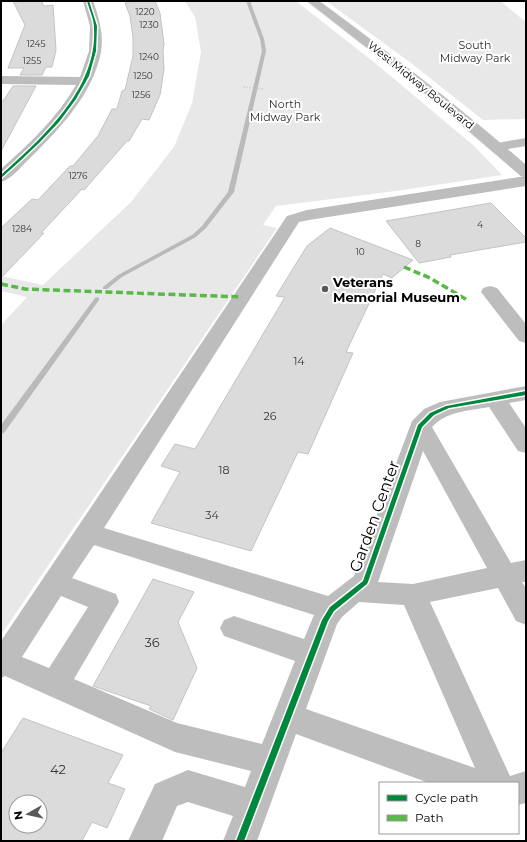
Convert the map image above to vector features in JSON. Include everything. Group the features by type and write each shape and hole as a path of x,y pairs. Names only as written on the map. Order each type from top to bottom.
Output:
{"street":[{"path":"1,177 37,146 56,124 72,102 92,63 97,42 97,26 88,1"},
{"name":"West Midway Boulevard","path":"312,1 389,58 449,106 526,173"},
{"path":"1,80 83,81"},
{"path":"496,146 526,142"},
{"path":"271,761 175,737 55,685 2,664 293,220 307,215 526,181"},
{"path":"490,292 526,337"},
{"name":"Garden Center","path":"240,841 325,620 332,609 366,582 420,426 426,419 439,410 459,404 526,393"},
{"path":"494,398 526,445"},
{"path":"420,426 515,574 526,613"},
{"path":"87,533 332,609"},
{"path":"355,591 413,595 515,574"},
{"path":"55,583 106,602 55,685"},
{"path":"413,595 497,782"},
{"path":"234,628 312,654"},
{"path":"288,716 469,782"},
{"path":"145,841 166,795 188,786 254,806"}],"path":[{"path":"243,87 264,89"}],"green space":[{"name":"North Midway Park","path":"185,1 296,1 375,63 473,145 502,175 396,191 276,206 263,225 277,228 1,635 1,325 27,297 1,291 1,276 43,285 131,202 174,147 192,103 201,52 195,17"},
{"name":"South Midway Park","path":"326,1 500,1 526,22 526,119 483,120 411,63"}],"building":[{"path":"13,1 41,1 44,6 53,5 56,50 52,67 46,67 42,75 20,75 24,68 8,68 25,25"},
{"path":"128,1 155,1 160,13 164,44 164,69 160,95 149,120 142,119 129,141 127,141 84,190 82,189 41,233 44,233 1,278 1,228 32,199 38,200 70,166 73,166 98,136 112,109 117,109 122,91 125,90 133,56 133,37 130,16 125,3 128,3"},
{"path":"13,86 36,86 1,151 1,104"},
{"path":"491,203 526,238 526,242 450,255 451,257 419,263 386,221"},
{"path":"330,228 413,260 392,278 383,274 346,352 353,353 308,454 298,452 251,551 151,523 180,472 161,466 175,444 195,449 285,297 276,296 307,246"},
{"path":"153,579 194,592 178,622 197,668 173,720 149,709 151,706 93,686"},
{"path":"23,718 123,755 108,783 125,789 107,828 92,822 82,841 1,841 1,753"}],"waterway":[{"path":"105,288 120,276 194,236 204,227 231,192 264,51 262,39 248,1"},
{"path":"1,431 97,299"}],"marked path":[{"path":"404,267 430,278 469,301"},
{"path":"1,284 25,289 242,297"}],"cycle path":[{"path":"1,177 39,142 57,121 74,99 87,76 95,51 96,26 88,1"},
{"path":"240,841 325,620 332,609 365,582 420,426 432,414 448,407 526,393"}],"place":[{"name":"Veterans Memorial Museum","path":"325,289"}]}
